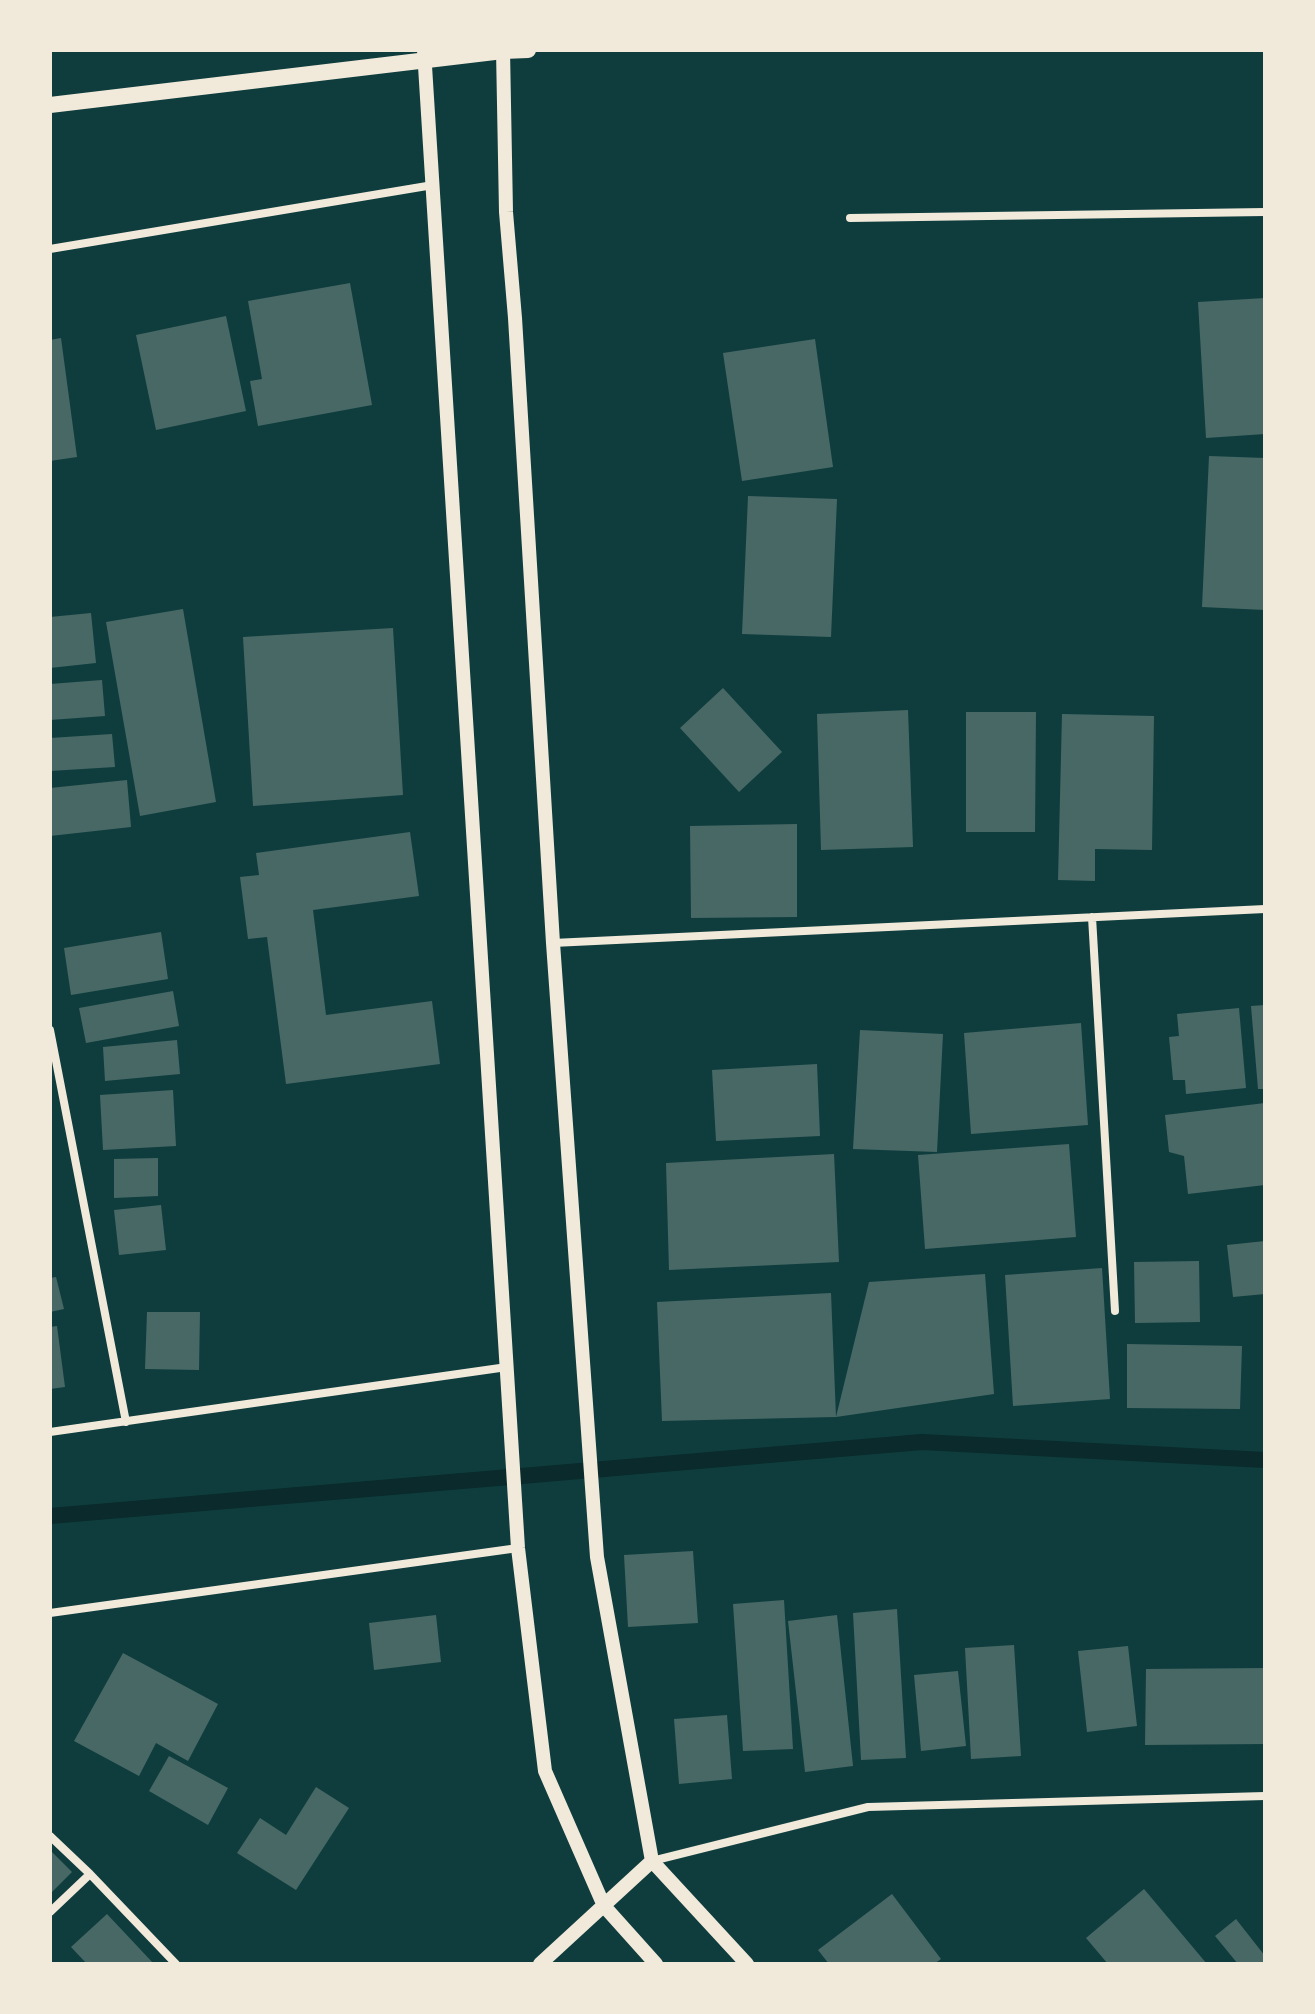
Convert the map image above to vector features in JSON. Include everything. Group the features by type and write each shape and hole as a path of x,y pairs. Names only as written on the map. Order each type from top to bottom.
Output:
{"main road":[{"path":"50,105 424,55 528,50"}],"street":[{"path":"503,50 506,212 553,943 597,1557 652,1861 747,1964"},
{"path":"424,55 518,1548 545,1771 604,1906 656,1964"},
{"path":"50,249 433,185"},
{"path":"850,218 1265,212"},
{"path":"553,943 1265,909"},
{"path":"1092,917 1115,1311"},
{"path":"50,1030 126,1422"},
{"path":"50,1432 507,1367"},
{"path":"50,1613 518,1548"},
{"path":"540,1964 652,1861 868,1807 1265,1796"},
{"path":"50,1836 176,1964"},
{"path":"50,1912 90,1874"}],"building":[{"path":"350,283 372,405 258,426 250,381 262,379 248,301"},
{"path":"1265,298 1265,434 1206,438 1198,302"},
{"path":"226,316 246,411 156,430 136,335"},
{"path":"61,338 77,457 50,461 50,340"},
{"path":"815,339 833,467 742,481 723,353"},
{"path":"1209,456 1265,458 1265,610 1202,607"},
{"path":"748,496 837,499 831,637 742,634"},
{"path":"183,609 216,802 140,816 106,622"},
{"path":"91,613 96,663 50,668 50,617"},
{"path":"393,628 403,795 253,806 243,637"},
{"path":"102,680 105,716 50,720 50,684"},
{"path":"723,688 782,752 739,792 680,728"},
{"path":"908,710 913,847 821,850 817,714"},
{"path":"966,712 1036,712 1035,832 966,832"},
{"path":"1062,714 1154,716 1152,850 1095,849 1095,881 1058,880"},
{"path":"112,734 115,767 50,771 50,738"},
{"path":"127,780 131,827 50,836 50,788"},
{"path":"797,824 797,917 691,918 690,826"},
{"path":"410,832 419,896 313,910 326,1015 432,1001 440,1064 286,1084 267,937 248,939 240,877 259,875 256,853"},
{"path":"161,932 168,979 71,995 64,948"},
{"path":"173,991 179,1026 86,1043 79,1008"},
{"path":"1265,1005 1265,1089 1258,1089 1251,1006"},
{"path":"1239,1008 1246,1088 1186,1094 1185,1080 1173,1080 1169,1037 1179,1036 1177,1014"},
{"path":"1081,1023 1088,1125 971,1134 964,1033"},
{"path":"860,1030 943,1034 937,1152 853,1149"},
{"path":"177,1040 180,1074 105,1081 103,1047"},
{"path":"817,1064 820,1136 716,1141 712,1070"},
{"path":"173,1090 176,1146 103,1150 100,1095"},
{"path":"1265,1103 1265,1185 1188,1194 1184,1156 1169,1152 1165,1115"},
{"path":"1069,1144 1076,1237 925,1249 918,1155"},
{"path":"834,1154 839,1262 669,1270 666,1163"},
{"path":"158,1158 158,1196 114,1198 114,1159"},
{"path":"161,1205 166,1250 119,1255 114,1210"},
{"path":"1265,1241 1265,1294 1233,1297 1227,1245"},
{"path":"1199,1261 1200,1322 1135,1323 1134,1262"},
{"path":"1102,1268 1110,1399 1013,1406 1005,1275"},
{"path":"985,1274 994,1394 836,1417 869,1282"},
{"path":"56,1277 64,1309 50,1312 50,1278"},
{"path":"831,1293 836,1417 662,1421 657,1302"},
{"path":"147,1312 200,1312 199,1370 145,1369"},
{"path":"57,1326 65,1387 50,1389 50,1327"},
{"path":"1127,1344 1242,1346 1240,1409 1127,1408"},
{"path":"693,1551 698,1623 628,1627 624,1555"},
{"path":"784,1600 793,1749 743,1751 733,1604"},
{"path":"897,1609 906,1758 861,1760 853,1613"},
{"path":"436,1615 441,1662 374,1670 369,1623"},
{"path":"837,1615 853,1766 805,1772 788,1621"},
{"path":"1014,1645 1021,1756 971,1759 965,1648"},
{"path":"1128,1646 1137,1726 1087,1732 1078,1651"},
{"path":"123,1653 218,1704 188,1761 156,1743 139,1776 74,1741"},
{"path":"1265,1668 1265,1744 1145,1745 1146,1669"},
{"path":"958,1671 966,1746 921,1751 914,1675"},
{"path":"727,1715 732,1779 679,1784 674,1719"},
{"path":"169,1756 228,1788 208,1825 149,1791"},
{"path":"316,1787 349,1808 296,1890 237,1853 260,1818 286,1835"},
{"path":"50,1850 72,1872 50,1894"},
{"path":"1144,1889 1207,1964 1108,1964 1086,1938"},
{"path":"892,1894 941,1959 934,1964 829,1964 818,1950"},
{"path":"107,1914 154,1964 87,1964 71,1947"},
{"path":"1236,1919 1265,1956 1265,1964 1238,1964 1215,1936"}],"waterway":[{"path":"50,1516 922,1442 1265,1460"}]}
